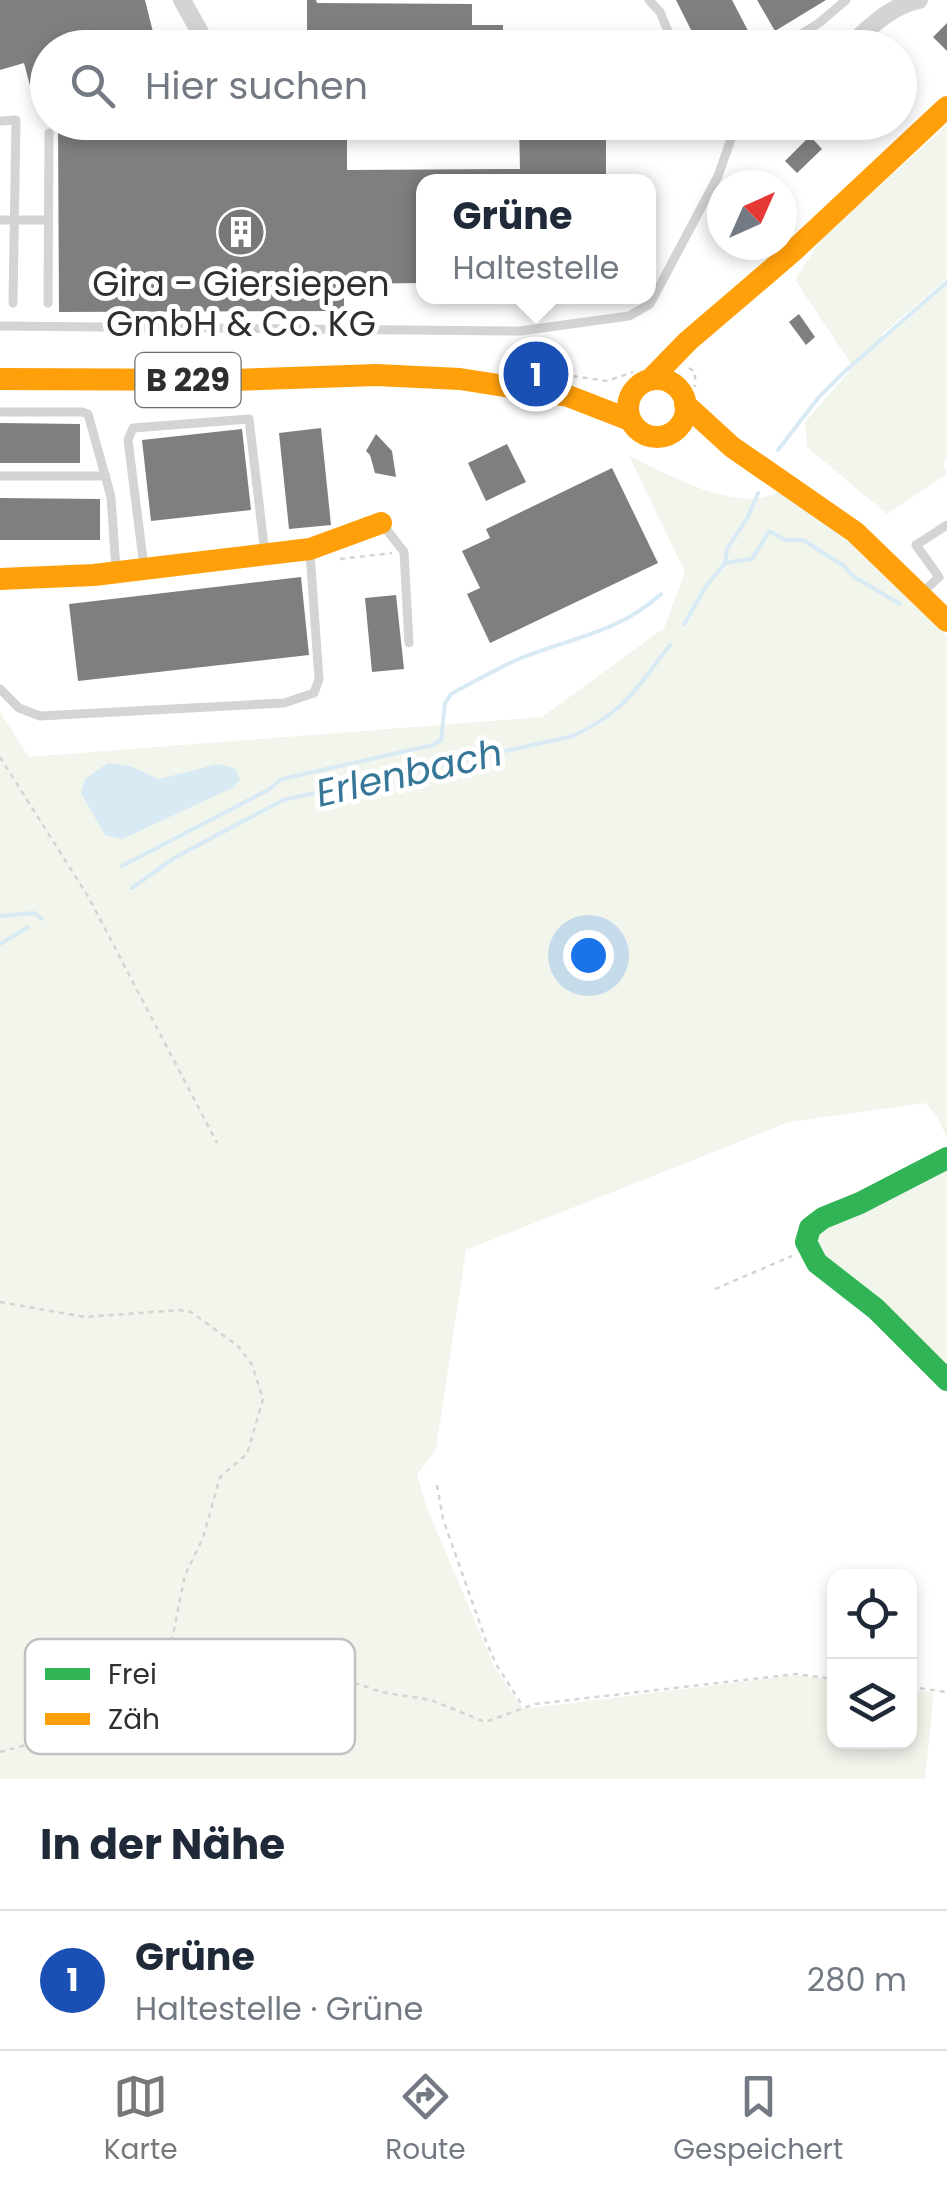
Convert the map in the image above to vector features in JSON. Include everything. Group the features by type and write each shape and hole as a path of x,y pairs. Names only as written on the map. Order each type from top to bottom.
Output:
{"main road":[{"path":"917,135 947,107"},
{"path":"742,454 672,433 658,437 645,434 630,420 628,404 686,343 811,236 912,140"},
{"path":"672,433 683,420 687,367 709,326"},
{"name":"B 229","path":"0,379 460,378 568,396 630,420"},
{"path":"643,384 668,382 742,454 838,519 947,620"},
{"name":"B 229","path":"568,396 643,384"},
{"path":"0,580 145,570 310,550 382,522"},
{"path":"947,1158 816,1222 806,1235 807,1250 817,1264 889,1321 947,1380"}],"street":[{"path":"182,0 197,30"},
{"path":"867,30 905,3 919,0"}],"lane":[{"path":"649,0 660,12 668,30"},
{"path":"808,30 846,0"},
{"path":"0,120 16,120 13,303"},
{"path":"48,303 49,140"},
{"path":"656,293 718,176 731,140"},
{"path":"0,220 48,220"},
{"path":"0,326 520,330 629,316 650,304"},
{"path":"0,412 88,414 112,496 116,572"},
{"path":"145,570 128,440 134,428 249,418 266,556"},
{"path":"0,476 106,476"},
{"path":"382,522 404,552 410,642"},
{"path":"922,593 939,577 916,545 947,524"},
{"path":"0,689 19,708 40,716 302,699 314,693 319,680 310,550"}],"path":[{"path":"0,757 89,898 218,1142"},
{"path":"715,1289 807,1250"},
{"path":"0,1302 85,1316 191,1312 238,1346 252,1365 263,1399 247,1454 220,1476 203,1538 185,1575 172,1639"},
{"path":"437,1485 443,1519 486,1641 522,1706"},
{"path":"355,1683 381,1692 431,1700 485,1722 522,1706 796,1674 827,1678"},
{"path":"917,1688 947,1692"},
{"path":"0,1752 25,1745"}],"shaded area":[{"path":"947,125 947,278 881,335 884,340 947,285 947,459 943,462 947,474 887,514 807,447 805,422 853,367 795,280 821,239"},
{"path":"629,456 684,482 724,495 763,497 780,491 869,558 947,637 947,1138 937,1116 925,1103 789,1122 466,1250 436,1449 417,1475 426,1506 494,1666 523,1709 796,1675 827,1679 827,1749 917,1749 917,1690 934,1693 925,1779 0,1779 0,712 29,757 542,717 664,628 685,572"},
{"path":"108,763 130,766 159,779 218,764 235,768 240,780 232,788 122,839 105,835 81,793 85,779"},
{"path":"947,1162 947,1377 827,1268 815,1232"}],"building":[{"path":"0,0 145,0 152,30 30,30 30,86 24,63 0,70"},
{"path":"307,0 472,4 472,25 503,25 503,30 307,30"},
{"path":"676,0 732,0 748,30 691,30"},
{"path":"757,0 826,0 777,30"},
{"path":"947,23 947,51 933,37"},
{"name":"Gira - Giersiepen GmbH & Co. KG","path":"58,140 347,140 347,170 520,169 519,140 606,140 606,174 416,174 416,283 344,284 344,311 59,312"},
{"path":"806,140 814,140 822,149 797,173 785,161"},
{"path":"799,314 815,337 806,345 789,322"},
{"path":"0,423 80,424 80,463 0,463"},
{"path":"321,428 331,525 289,529 279,433"},
{"path":"242,429 251,510 151,521 142,440"},
{"path":"376,434 392,451 396,477 375,473 366,451"},
{"path":"507,444 526,482 486,501 468,463"},
{"path":"612,468 658,563 490,643 467,594 480,588 462,551 490,538 486,529"},
{"path":"0,498 100,499 100,540 0,540"},
{"path":"301,577 309,655 78,681 69,604"},
{"path":"396,595 404,669 372,672 365,598"}],"waterway":[{"name":"Erlenbach","path":"778,450 843,373 947,282"},
{"name":"Erlenbach","path":"684,624 725,563 727,549 758,493"},
{"path":"725,563 752,559 769,531 785,540 803,540 900,604"},
{"path":"122,866 282,779 433,745 441,740 445,703 451,694 521,658 612,626 661,594"},
{"name":"Erlenbach","path":"132,888 174,858 283,800 573,736 618,707 670,645"},
{"path":"0,916 34,913 42,919"},
{"name":"Erlenbach","path":"0,944 28,927"}],"traffic: fast":[{"path":"947,1158 823,1218 810,1228 806,1242 817,1263 876,1309 947,1380"}],"traffic: slow":[{"path":"917,135 947,107"},
{"path":"650,380 688,341 791,253 912,140"},
{"path":"0,379 232,380 376,375 460,379 568,396 630,420"},
{"path":"657,379 677,388 686,408 677,428 657,437 637,428 628,408 637,388 657,379"},
{"path":"685,404 732,447 855,532 947,621"},
{"path":"0,579 94,575 310,549 381,523"}],"place":[{"name":"Gira - Giersiepen GmbH & Co. KG","path":"241,232"},
{"name":"Grüne","path":"536,374"}]}
